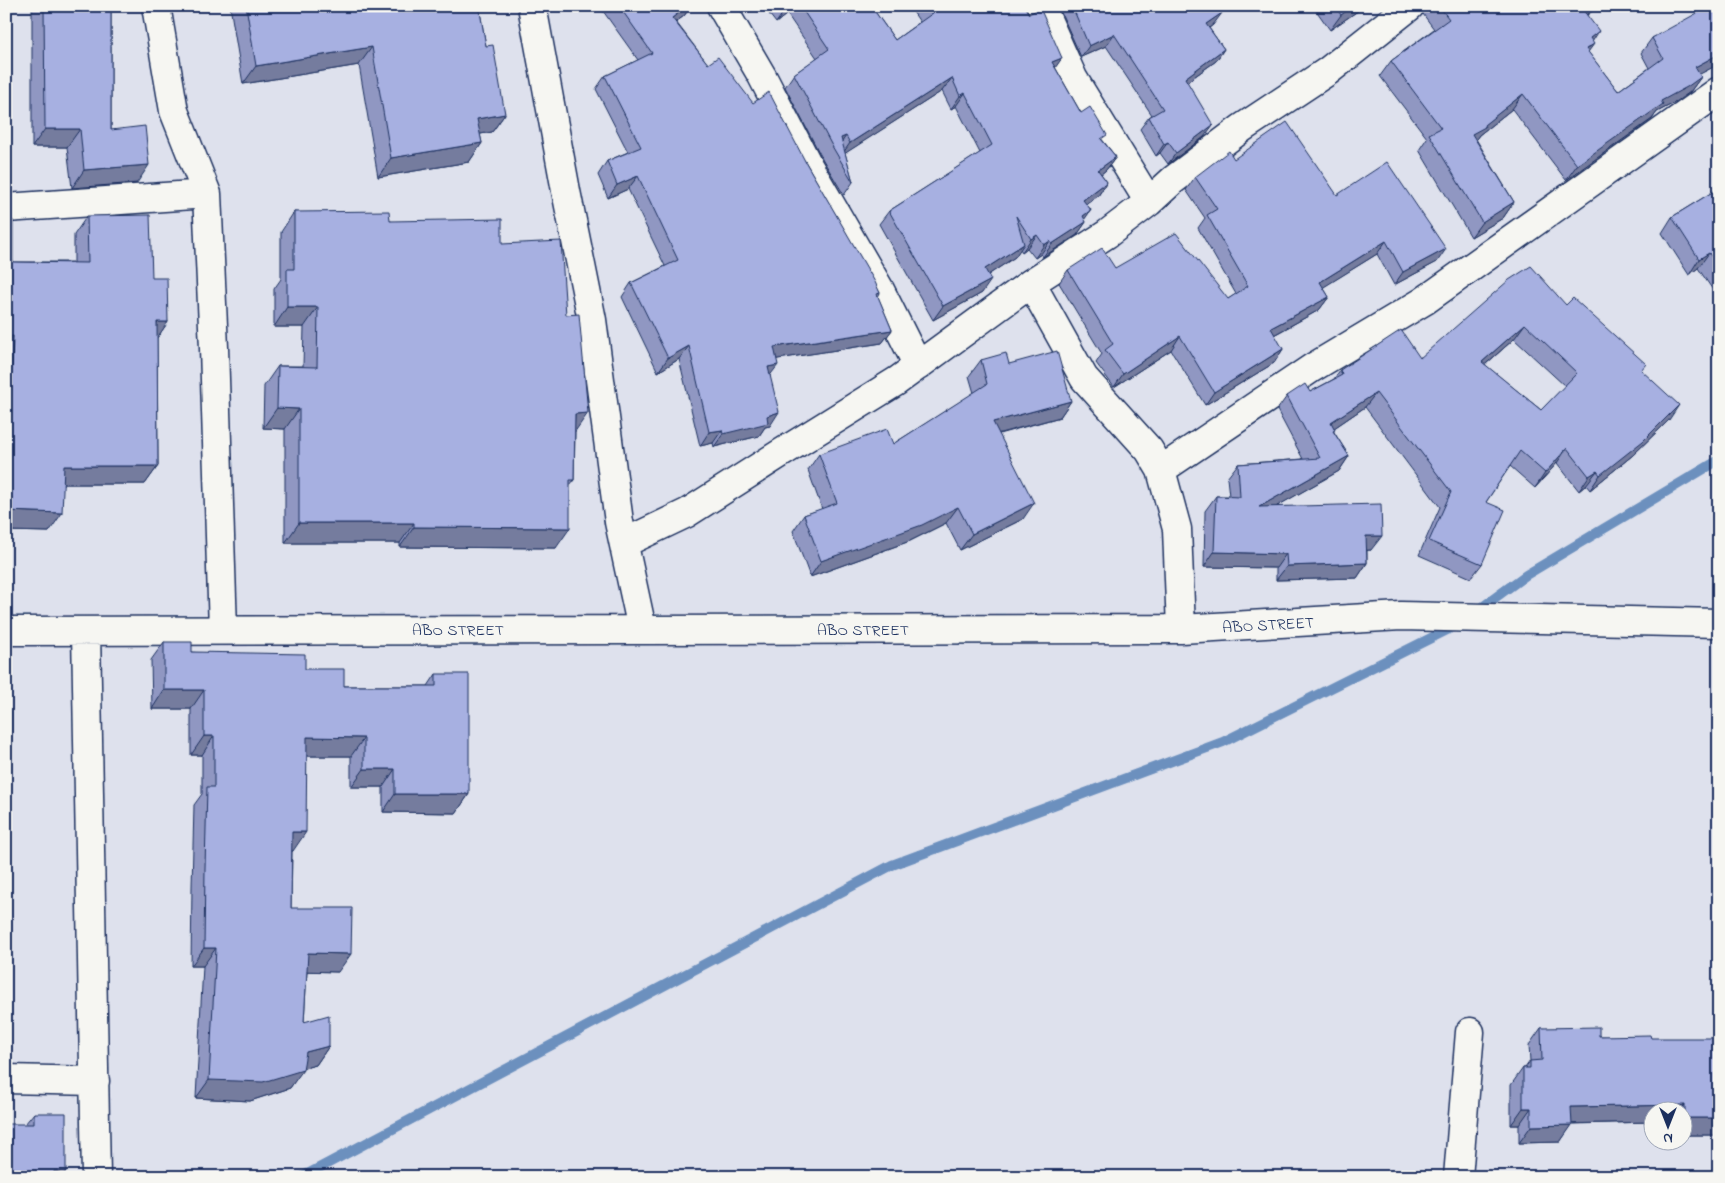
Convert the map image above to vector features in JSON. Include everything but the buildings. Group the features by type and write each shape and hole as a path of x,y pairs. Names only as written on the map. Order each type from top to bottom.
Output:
{"street":[{"path":"156,6 174,111 207,194 223,630"},
{"path":"532,6 564,182 592,320 619,522 642,629"},
{"path":"720,6 762,76 809,167 879,288 918,366"},
{"path":"1041,6 1073,78 1150,202"},
{"path":"624,543 687,513 898,381 1031,283 1106,234 1150,202 1173,180 1242,128 1328,71 1410,6"},
{"path":"1161,470 1312,368 1424,301 1719,91"},
{"path":"6,208 207,194"},
{"path":"1031,283 1084,378 1150,450 1161,470 1177,529 1181,629"},
{"name":"ABO STREET","path":"6,631 1181,629 1401,616 1719,623"},
{"path":"86,631 96,1177"},
{"path":"1458,1177 1470,1032"},
{"path":"6,1079 95,1081"}],"waterway":[{"path":"1477,611 1526,575 1719,460"},
{"path":"302,1177 892,865 1223,742 1459,624"}]}
